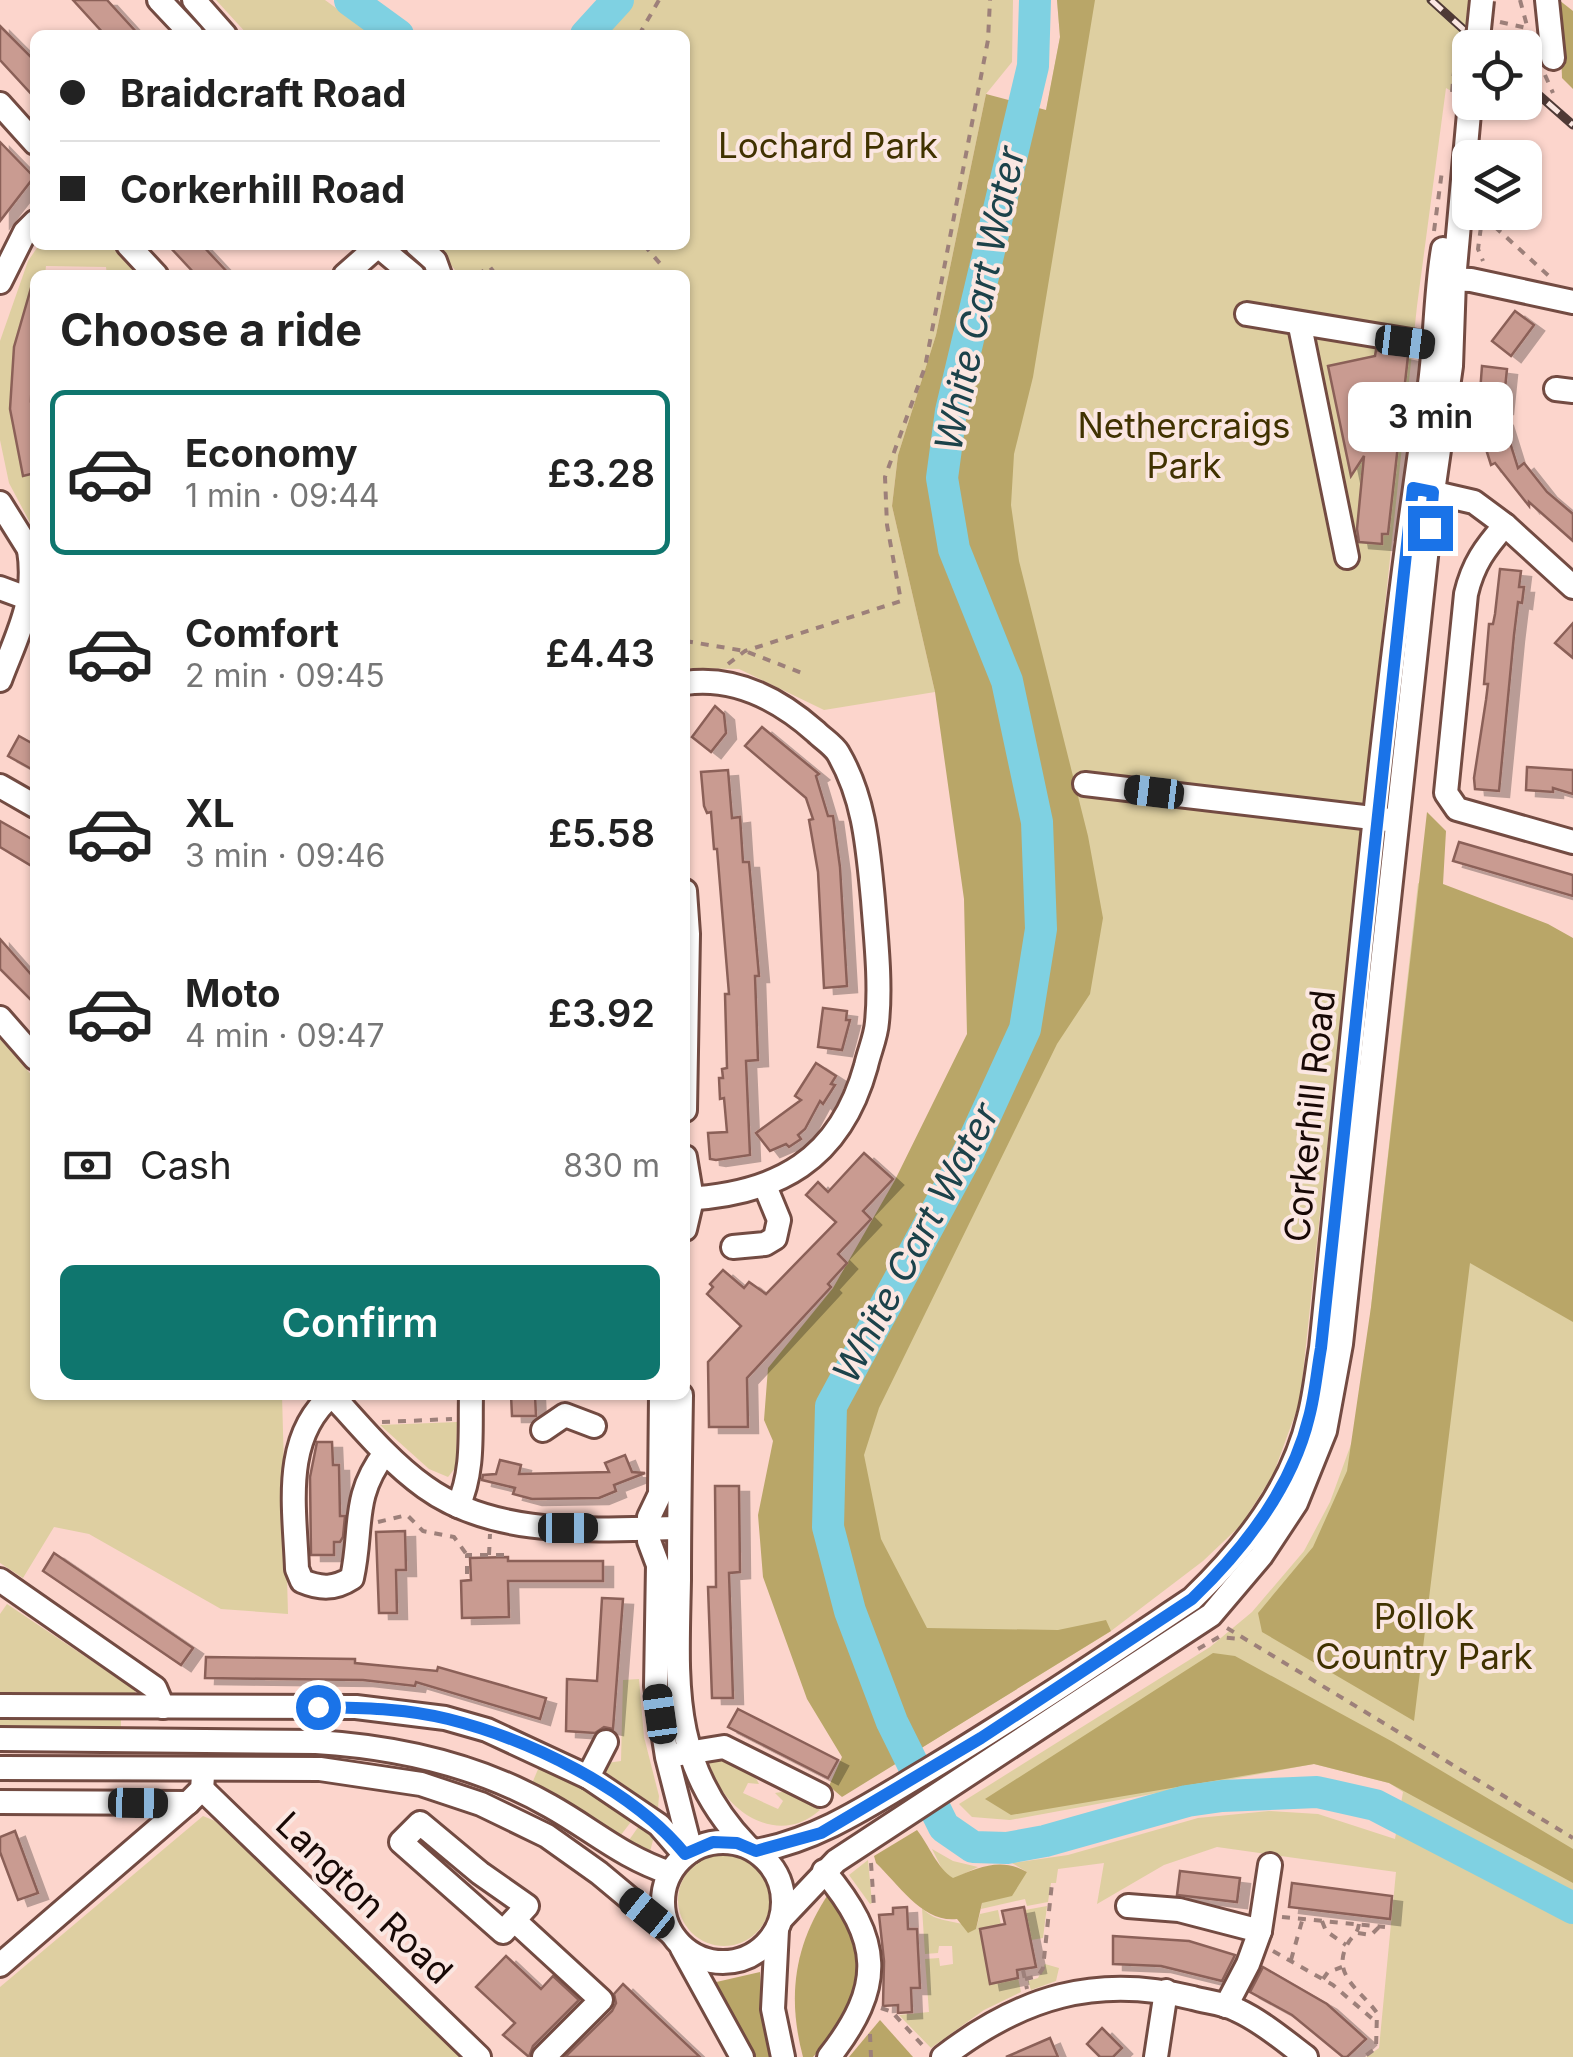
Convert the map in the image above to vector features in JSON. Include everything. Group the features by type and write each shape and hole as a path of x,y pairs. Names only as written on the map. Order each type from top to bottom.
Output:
{"street":[{"path":"159,0 187,30"},
{"path":"194,0 221,30"},
{"path":"1479,30 1482,0"},
{"path":"1547,0 1553,58"},
{"path":"0,104 30,137"},
{"name":"Corkerhill Road","path":"752,1848 811,1837 858,1812 981,1738 1192,1599 1255,1529 1288,1474 1309,1418 1321,1348 1387,820 1435,345 1468,120"},
{"path":"0,282 30,227"},
{"path":"133,250 151,270"},
{"path":"352,270 374,250"},
{"path":"383,250 406,270"},
{"path":"423,250 438,270"},
{"path":"1446,280 1487,283 1573,302"},
{"name":"Corkerhill Road","path":"1423,490 1451,366 1446,280"},
{"path":"1246,314 1300,326 1435,345"},
{"path":"1300,326 1347,557"},
{"path":"1423,490 1474,502 1506,525 1573,586"},
{"path":"0,503 30,551"},
{"path":"1506,525 1481,552 1466,594 1446,793 1457,809 1573,842"},
{"path":"0,588 30,599"},
{"path":"0,680 30,607"},
{"path":"690,1199 738,1195 765,1186 790,1174 830,1139 857,1099 877,1023 875,928 864,814 836,750 790,709 734,684 694,683"},
{"path":"1085,784 1387,820"},
{"path":"0,786 30,803"},
{"name":"Corkerhill Road","path":"780,1924 824,1871 866,1840 1212,1616 1261,1556 1296,1503 1326,1431 1341,1344 1387,820"},
{"path":"0,1018 30,1052"},
{"path":"733,1247 757,1246 776,1238 779,1220 765,1186"},
{"path":"327,1400 310,1417 294,1466 297,1568 302,1581 316,1587 339,1586 352,1578 360,1504 385,1452"},
{"path":"336,1400 385,1452 426,1488 458,1506 506,1522 535,1526 679,1528"},
{"path":"661,1400 660,1494 649,1518 649,1541 658,1565 656,1686 678,1754 715,1808 772,1866 780,1880 784,1904 773,2009 782,2057"},
{"path":"681,1400 677,1694 678,1754 688,1853"},
{"path":"543,1430 564,1405 594,1426"},
{"path":"458,1506 467,1486 470,1465 470,1406"},
{"path":"0,1580 155,1688 163,1707"},
{"path":"0,1706 356,1708 445,1718 486,1730 588,1777 659,1825 688,1853"},
{"path":"0,1739 294,1742 389,1749 469,1770 522,1791 631,1859 670,1873"},
{"path":"117,1769 118,1740"},
{"path":"294,1742 294,1769"},
{"path":"588,1777 606,1742"},
{"path":"678,1754 724,1747 820,1795"},
{"path":"0,1768 117,1769 198,1786"},
{"path":"0,1802 198,1786 294,1769 388,1776 481,1804 548,1836 700,1958 736,1961 758,1952 780,1924"},
{"path":"911,1780 924,1803"},
{"path":"0,1966 198,1786"},
{"name":"Langton Road","path":"198,1786 478,2057"},
{"path":"420,1823 480,1873 528,1906 516,1921 503,1932 401,1842 420,1823"},
{"path":"742,2057 676,1939 663,1900 670,1873 688,1853 713,1842 752,1848"},
{"path":"1226,2006 1259,1929 1270,1865"},
{"path":"824,1871 853,1907 863,1928 868,1982 857,2019 829,2057"},
{"path":"1128,1906 1179,1910 1259,1929"},
{"path":"516,1921 601,2000 544,2057"},
{"path":"937,2055 1030,2003 1066,1993 1116,1988 1166,1992 1236,2009 1306,2057"},
{"path":"1156,2057 1166,1992"}],"path":[{"path":"642,30 659,0"},
{"path":"694,683 745,651 901,601 887,525 885,478 925,367 988,40 990,0"},
{"path":"1500,22 1527,28"},
{"path":"1481,230 1478,249 1488,267"},
{"path":"1500,230 1556,282 1542,279"},
{"path":"648,250 663,267"},
{"path":"690,643 745,651 808,675"},
{"path":"357,1423 470,1406"},
{"path":"358,1522 385,1522 408,1515 423,1531 454,1537 467,1554 467,1574"},
{"path":"489,1555 491,1529"},
{"path":"467,1554 510,1555"},
{"path":"1240,1639 1573,1838"},
{"path":"1025,1979 1038,1976 1042,1968 1052,1883"},
{"path":"1259,1929 1302,1919 1382,1927 1372,1935 1358,1933"},
{"path":"1291,1960 1302,1919"},
{"path":"1322,1921 1326,1932 1346,1945"},
{"path":"1359,1924 1358,1933 1346,1945 1342,1966 1346,1979 1378,2013 1376,2048 1364,2057"},
{"path":"1259,1929 1291,1960 1323,1979 1376,2022"},
{"path":"1323,1979 1342,1966"},
{"path":"868,1982 882,2009 892,2012 937,2055"},
{"path":"876,2018 882,2009"},
{"path":"870,2026 871,2057"}],"green space":[{"path":"216,0 325,0 366,30 243,30"},
{"name":"Lochard Park","path":"632,0 1013,0 1012,62 986,94 936,335 898,455 892,506 935,692 824,710 739,669 690,668 690,270 455,270 439,250 690,250 690,30 609,30"},
{"name":"Nethercraigs Park","path":"1057,0 1469,0 1467,30 1452,30 1452,91 1446,88 1417,306 1300,1401 1273,1475 1241,1525 1203,1561 1111,1631 918,1750 840,1456 1040,1038 978,578 1060,37"},
{"path":"1057,0 1095,0 1033,377 1014,454 1011,505 1019,561 1088,836 1103,918 1090,994 1057,1044 879,1408 864,1455 881,1539 927,1628 1058,1630 1106,1620 1111,1631 842,1797 829,1786 842,1757 807,1699 763,1577 758,1515 773,1441 764,1420 768,1368 833,1288 895,1180 967,1034 964,899 935,692 892,506 898,455 936,335 986,94 1046,110 1060,37"},
{"path":"1559,0 1573,11 1573,89 1562,78"},
{"path":"36,250 114,250 132,270 46,266 46,270 30,270 30,305 26,304 16,337 30,341 30,360 13,359 11,395 30,396 30,412 11,416 23,475 30,474 30,523 9,483 0,440 0,341 28,261"},
{"path":"1427,812 1446,831 1443,884 1548,924 1573,938 1573,1322 1470,1263 1414,1721 1262,1632 1258,1613 1313,1547 1347,1471 1371,1307"},
{"name":"Pollok Country Park","path":"1418,883 1573,954 1573,2057 1366,2057 1379,2048 1396,1872 1217,1847 1164,1865 1097,1904 1104,1863 1058,1869 1048,1902 1027,1906 1025,1899 981,1909 982,1903 1027,1872 1012,1863 1068,1855 1198,1818 1269,1811 1318,1814 1395,1839 1403,1792 1389,1783 1314,1764 1010,1820 972,1817 959,1804 1210,1647 1252,1612 1304,1551 1330,1502 1358,1425"},
{"path":"0,1039 30,1073 30,1400 282,1400 288,1614 221,1609 89,1534 54,1527 23,1578 0,1563"},
{"path":"457,1422 456,1467 448,1477 429,1469 380,1425"},
{"path":"7,1604 135,1693 0,1692 0,1614"},
{"path":"1213,1653 1235,1656 1393,1742 1573,1849 1573,1883 1389,1783 1314,1764 1011,1815 985,1799"},
{"path":"639,1679 644,1737 659,1796 658,1808 601,1769 607,1763 621,1761 623,1680"},
{"path":"0,1713 121,1714 121,1731 0,1731"},
{"path":"714,1758 740,1765 756,1778 759,1784 748,1783 743,1793 778,1809 783,1801 775,1793 787,1791 820,1810 786,1826 752,1818 725,1794 709,1761"},
{"path":"541,1762 634,1818 617,1840 531,1786"},
{"path":"203,1816 215,1821 464,2057 0,2057 0,1987"},
{"path":"641,1823 654,1836 650,1852 646,1853 627,1843"},
{"path":"917,1830 953,1878 999,1864 1027,1872 1012,1896 982,1903 976,1929 968,1933 957,1919 945,1919 922,1909 876,1863 874,1856"},
{"path":"932,1849 953,1861 978,1867 953,1879 944,1873"},
{"path":"724,1854 741,1858 756,1868 766,1883 770,1900 766,1917 756,1932 741,1942 724,1946 707,1942 692,1932 682,1917 678,1900 682,1883 692,1868 707,1858"},
{"path":"868,1860 872,1903 870,1904 849,1875"},
{"path":"829,1893 852,1935 855,1978 850,1999 828,2039 813,2057 803,2057 795,2013 797,1972 808,1932"},
{"path":"1047,1906 1043,1938 1031,1940 1025,1910"},
{"path":"922,1908 934,1917 976,1929 980,1914 998,1910 1001,1925 980,1929 990,1983 1018,1978 1021,1992 984,2010 931,2048 899,2015 929,2012 925,1959 939,1958 940,1966 953,1964 952,1946 939,1946 938,1953 925,1954"},
{"path":"1045,1964 1059,1968 1056,1981 1031,1990 1028,1981 1038,1978"},
{"path":"760,1972 763,2023 771,2057 748,2057 712,1983"},
{"path":"880,2020 913,2057 849,2057"}],"building":[{"path":"73,0 107,0 134,30 100,30"},
{"path":"0,26 30,56 30,93 0,60"},
{"path":"0,142 30,173 30,182 0,221"},
{"path":"173,250 207,250 225,270 191,270"},
{"path":"30,291 30,474 23,476 10,409 14,347"},
{"path":"1515,311 1534,325 1511,356 1492,341"},
{"path":"1376,350 1408,356 1388,534 1382,534 1382,544 1359,542 1364,456 1351,476 1328,366 1375,356"},
{"path":"1482,366 1507,369 1503,408 1479,406"},
{"path":"1503,420 1518,468 1524,463 1547,492 1573,514 1573,541 1529,502 1529,506 1495,463 1491,465 1479,427"},
{"path":"1500,569 1521,571 1519,587 1524,587 1522,603 1518,602 1499,791 1475,789 1474,778 1488,684 1484,684 1489,624 1493,624"},
{"path":"1573,623 1573,658 1555,643"},
{"path":"715,706 724,714 726,733 711,752 692,737"},
{"path":"762,727 819,774 816,776 828,816 833,816 847,986 824,988 818,872 809,820 813,819 806,798 745,746"},
{"path":"19,736 30,742 30,768 8,756"},
{"path":"1527,767 1573,770 1573,794 1553,788 1553,792 1526,790"},
{"path":"728,770 732,818 740,817 743,862 749,862 759,976 755,976 758,1060 746,1061 750,1155 716,1160 710,1159 708,1133 727,1132 719,1078 723,1078 722,1069 727,1068 725,994 729,994 717,849 711,812 707,813 704,806 701,772"},
{"path":"0,821 30,838 30,865 0,847"},
{"path":"1459,842 1573,875 1573,896 1453,861"},
{"path":"0,939 30,973 30,999 0,969"},
{"path":"823,1008 847,1011 846,1020 850,1020 842,1050 818,1047"},
{"path":"816,1063 836,1076 831,1084 835,1085 798,1135 801,1139 789,1147 786,1144 770,1151 756,1133 801,1100 795,1096"},
{"path":"864,1153 893,1179 863,1211 871,1219 838,1254 847,1263 828,1284 831,1287 747,1378 748,1427 709,1427 708,1362 741,1326 707,1294 713,1287 710,1284 723,1270 744,1288 749,1282 766,1294 836,1222 806,1195 818,1182 828,1192"},
{"path":"511,1400 535,1400 536,1416 512,1416"},
{"path":"317,1442 332,1442 333,1465 339,1465 340,1516 345,1516 343,1537 334,1542 334,1555 311,1555 310,1477"},
{"path":"625,1455 632,1472 645,1473 614,1485 616,1491 599,1498 532,1499 513,1494 515,1488 482,1480 483,1475 496,1474 500,1460 521,1465 519,1474 609,1472 605,1463"},
{"path":"715,1486 739,1486 740,1572 729,1573 733,1698 712,1698 708,1587 716,1587"},
{"path":"405,1531 406,1570 396,1570 397,1613 379,1613 376,1532"},
{"path":"54,1553 193,1648 181,1665 43,1571"},
{"path":"508,1557 508,1561 603,1561 603,1581 508,1581 509,1617 462,1618 461,1581 471,1580 470,1558"},
{"path":"602,1598 623,1599 613,1729 604,1727 595,1733 566,1731 567,1679 597,1681"},
{"path":"206,1657 355,1659 355,1663 437,1671 438,1667 546,1698 540,1719 416,1682 415,1686 363,1680 205,1678"},
{"path":"738,1709 838,1760 828,1778 728,1727"},
{"path":"15,1831 38,1893 18,1900 0,1852 0,1837"},
{"path":"1180,1871 1240,1878 1237,1902 1177,1895"},
{"path":"1292,1883 1392,1896 1390,1919 1289,1907"},
{"path":"907,1907 908,1929 917,1929 920,1988 911,1988 912,2012 898,2013 898,2005 883,2006 879,1915"},
{"path":"1024,1907 1036,1967 1017,1970 1018,1978 990,1984 980,1929 1005,1924 1002,1911"},
{"path":"1113,1936 1189,1941 1235,1955 1222,1981 1161,1966 1113,1964"},
{"path":"506,1956 541,1989 553,1976 579,2000 533,2046 529,2057 503,2035 515,2023 476,1987"},
{"path":"1263,1967 1327,2004 1366,2039 1343,2057 1292,2015 1250,1992"},
{"path":"623,1984 700,2057 565,2057 612,2011 616,2003 614,1994"},
{"path":"1102,2028 1122,2048 1113,2057 1100,2057 1087,2044"},
{"path":"1050,2038 1058,2057 1006,2057"}],"waterway":[{"name":"White Cart Water","path":"350,0 391,30"},
{"name":"White Cart Water","path":"591,30 618,0"},
{"name":"White Cart Water","path":"1035,0 1033,66 951,411 942,478 954,549 1007,681 1037,822 1041,929 1025,1029 969,1151 831,1406 828,1527 850,1611 892,1722 944,1827 973,1847 1007,1848 1045,1841 1187,1801 1317,1792 1375,1805 1573,1908"}],"railway":[{"path":"1431,0 1464,30"},
{"path":"1542,98 1573,125"}],"route":[{"path":"318,1707 400,1711 486,1730 588,1777 659,1825 685,1854 713,1842 727,1841 756,1851 821,1833 981,1738 1192,1599 1221,1570 1255,1529 1288,1474 1309,1418 1321,1348 1413,488 1433,492 1430,528"}]}
